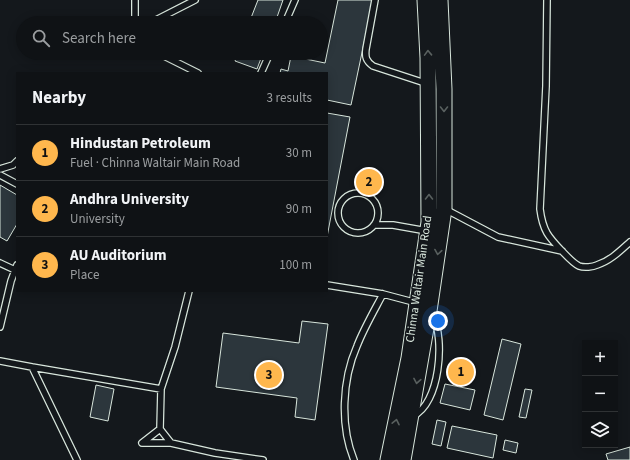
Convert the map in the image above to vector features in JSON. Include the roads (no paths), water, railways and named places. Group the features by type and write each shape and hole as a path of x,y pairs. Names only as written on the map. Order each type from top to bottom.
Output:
{"street":[{"name":"Chinna Waltair Main Road","path":"404,460 411,416 423,307 429,222 428,84 425,0"},
{"name":"Chinna Waltair Main Road","path":"388,460 409,358 423,307 444,208 444,89 440,0"}],"lane":[{"path":"135,0 135,16"},
{"path":"164,16 195,0"},
{"path":"288,16 296,0"},
{"path":"375,0 365,56 368,62 373,66 428,84"},
{"path":"548,0 546,86 540,209 542,223 547,234 562,251 579,266 587,267 597,265 612,258 630,242"},
{"path":"172,60 196,72"},
{"path":"261,72 267,60"},
{"path":"0,170 16,162"},
{"path":"0,175 16,183"},
{"path":"374,225 378,212 374,200 369,196 356,193 344,198 340,204 338,218 340,224 351,233 358,234 364,232 374,225 393,224 428,231"},
{"path":"444,208 498,237 562,251"},
{"path":"0,263 16,267 11,281 0,327"},
{"path":"328,285 383,294 423,307"},
{"path":"171,443 160,429 161,389 175,348 189,292"},
{"path":"354,460 345,416 348,374 356,347 383,294"},
{"path":"0,361 161,389"},
{"path":"32,367 77,460"},
{"path":"160,429 142,443 171,443 215,453 263,460"}],"place":[{"name":"Andhra University","path":"369,182"},
{"name":"Hindustan Petroleum","path":"461,372"},
{"name":"AU Auditorium","path":"269,375"}]}
